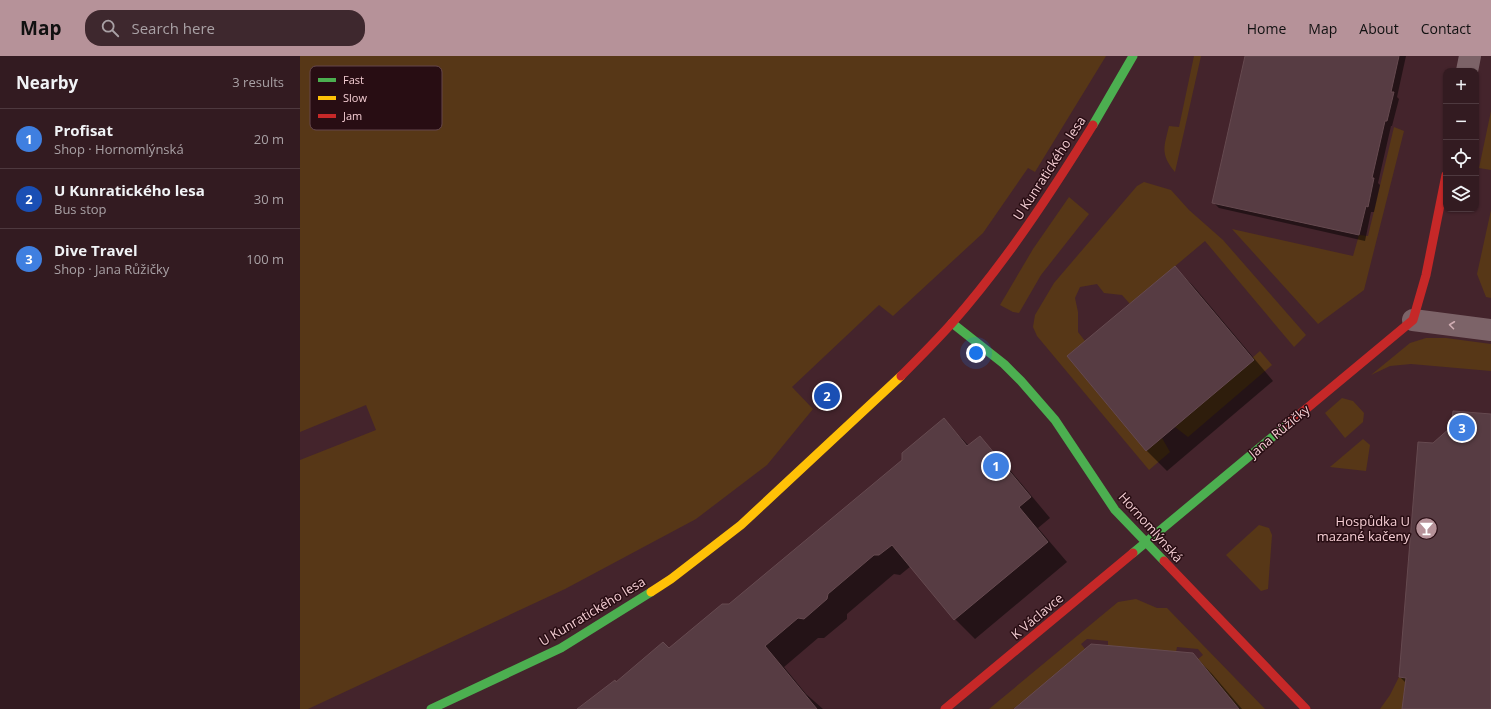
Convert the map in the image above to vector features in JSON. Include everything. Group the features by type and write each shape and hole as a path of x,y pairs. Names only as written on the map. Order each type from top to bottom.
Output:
{"street":[{"name":"U Kunratického lesa","path":"431,709 561,648 671,578 741,525 896,383 952,323 1002,260 1052,190 1116,87 1133,56"},
{"path":"1468,68 1470,56"},
{"path":"1446,176 1426,275 1413,320 1491,330"},
{"name":"Jana Růžičky","path":"1145,543 1413,320"},
{"name":"Hornomlýnská","path":"952,323 1004,364 1055,420 1115,510 1145,543 1306,709"},
{"name":"K Václavce","path":"945,709 1145,543"}],"shaded area":[{"path":"300,56 1106,56 1035,172 1028,168 983,233 893,316 879,305 792,387 813,409 767,465 696,519 565,589 308,709 300,709 300,460 376,430 366,405 300,432"},
{"path":"1194,56 1201,56 1175,172 1167,160 1164,150 1169,126 1179,127"},
{"path":"1491,111 1491,170 1479,168"},
{"path":"1394,127 1404,131 1364,290 1318,324 1232,229 1353,256 1359,235 1368,236"},
{"path":"1144,182 1171,190 1189,210 1223,240 1306,335 1294,347 1205,241 1130,304 1122,295 1104,293 1097,284 1080,287 1075,298 1078,312 1078,332 1085,341 1067,356 1146,451 1162,438 1170,452 1149,470 1037,336 1033,327 1035,315 1054,283 1137,186"},
{"path":"1069,197 1089,214 1041,275 1019,313 1013,312 1000,305 1033,249"},
{"path":"1491,210 1491,298 1486,297 1477,274"},
{"path":"1426,338 1446,338 1491,344 1491,371 1411,364 1390,366 1371,375 1410,343"},
{"path":"1260,351 1272,365 1188,437 1175,427 1254,360 1252,358"},
{"path":"1342,398 1353,401 1364,413 1363,422 1345,438 1325,413"},
{"path":"1363,439 1370,445 1366,471 1330,467"},
{"path":"1259,525 1269,528 1272,535 1268,589 1261,591 1226,555"},
{"path":"1136,599 1157,608 1167,608 1265,709 1240,709 1237,705 1232,709 1211,688 1217,682 1198,659 1203,655 1198,649 1177,647 1176,652 1108,646 1108,641 1087,639 1081,644 1085,649 1047,681 1031,706 1025,700 1013,709 989,709 1118,602"},
{"path":"1399,677 1406,678 1402,709 1380,709 1390,695"}],"building":[{"path":"1245,56 1399,56 1391,92 1394,92 1387,121 1385,121 1372,178 1374,178 1368,207 1366,206 1359,235 1212,203"},
{"path":"1175,266 1254,360 1146,451 1067,356"},
{"path":"1453,411 1491,414 1491,709 1402,709 1406,678 1399,677 1418,442 1433,443 1451,427"},
{"path":"944,418 967,446 980,436 1031,497 1019,507 1048,542 954,620 892,545 879,555 874,555 828,594 827,599 804,619 798,618 765,646 817,709 577,709 615,680 616,682 663,642 669,648 722,604 729,604 902,460 902,453"},
{"path":"1091,644 1193,653 1239,709 1014,709"}],"traffic: fast":[{"path":"1093,125 1133,56"},
{"path":"952,323 1004,364 1021,381 1055,420 1115,510 1164,561"},
{"path":"1133,553 1288,424"},
{"path":"431,709 561,648 651,592"}],"traffic: slow":[{"path":"651,592 671,579 741,525 901,376"}],"traffic: jam":[{"path":"901,376 952,323 1009,252 1044,202 1093,125"},
{"path":"1288,424 1413,320 1426,275 1446,176"},
{"path":"945,709 1133,553"},
{"path":"1164,561 1306,709"}],"place":[{"name":"U Kunratického lesa","path":"827,396"},
{"name":"Dive Travel","path":"1462,428"},
{"name":"Profisat","path":"996,466"},
{"name":"Hospůdka U mazané kačeny","path":"1426,528"}]}
